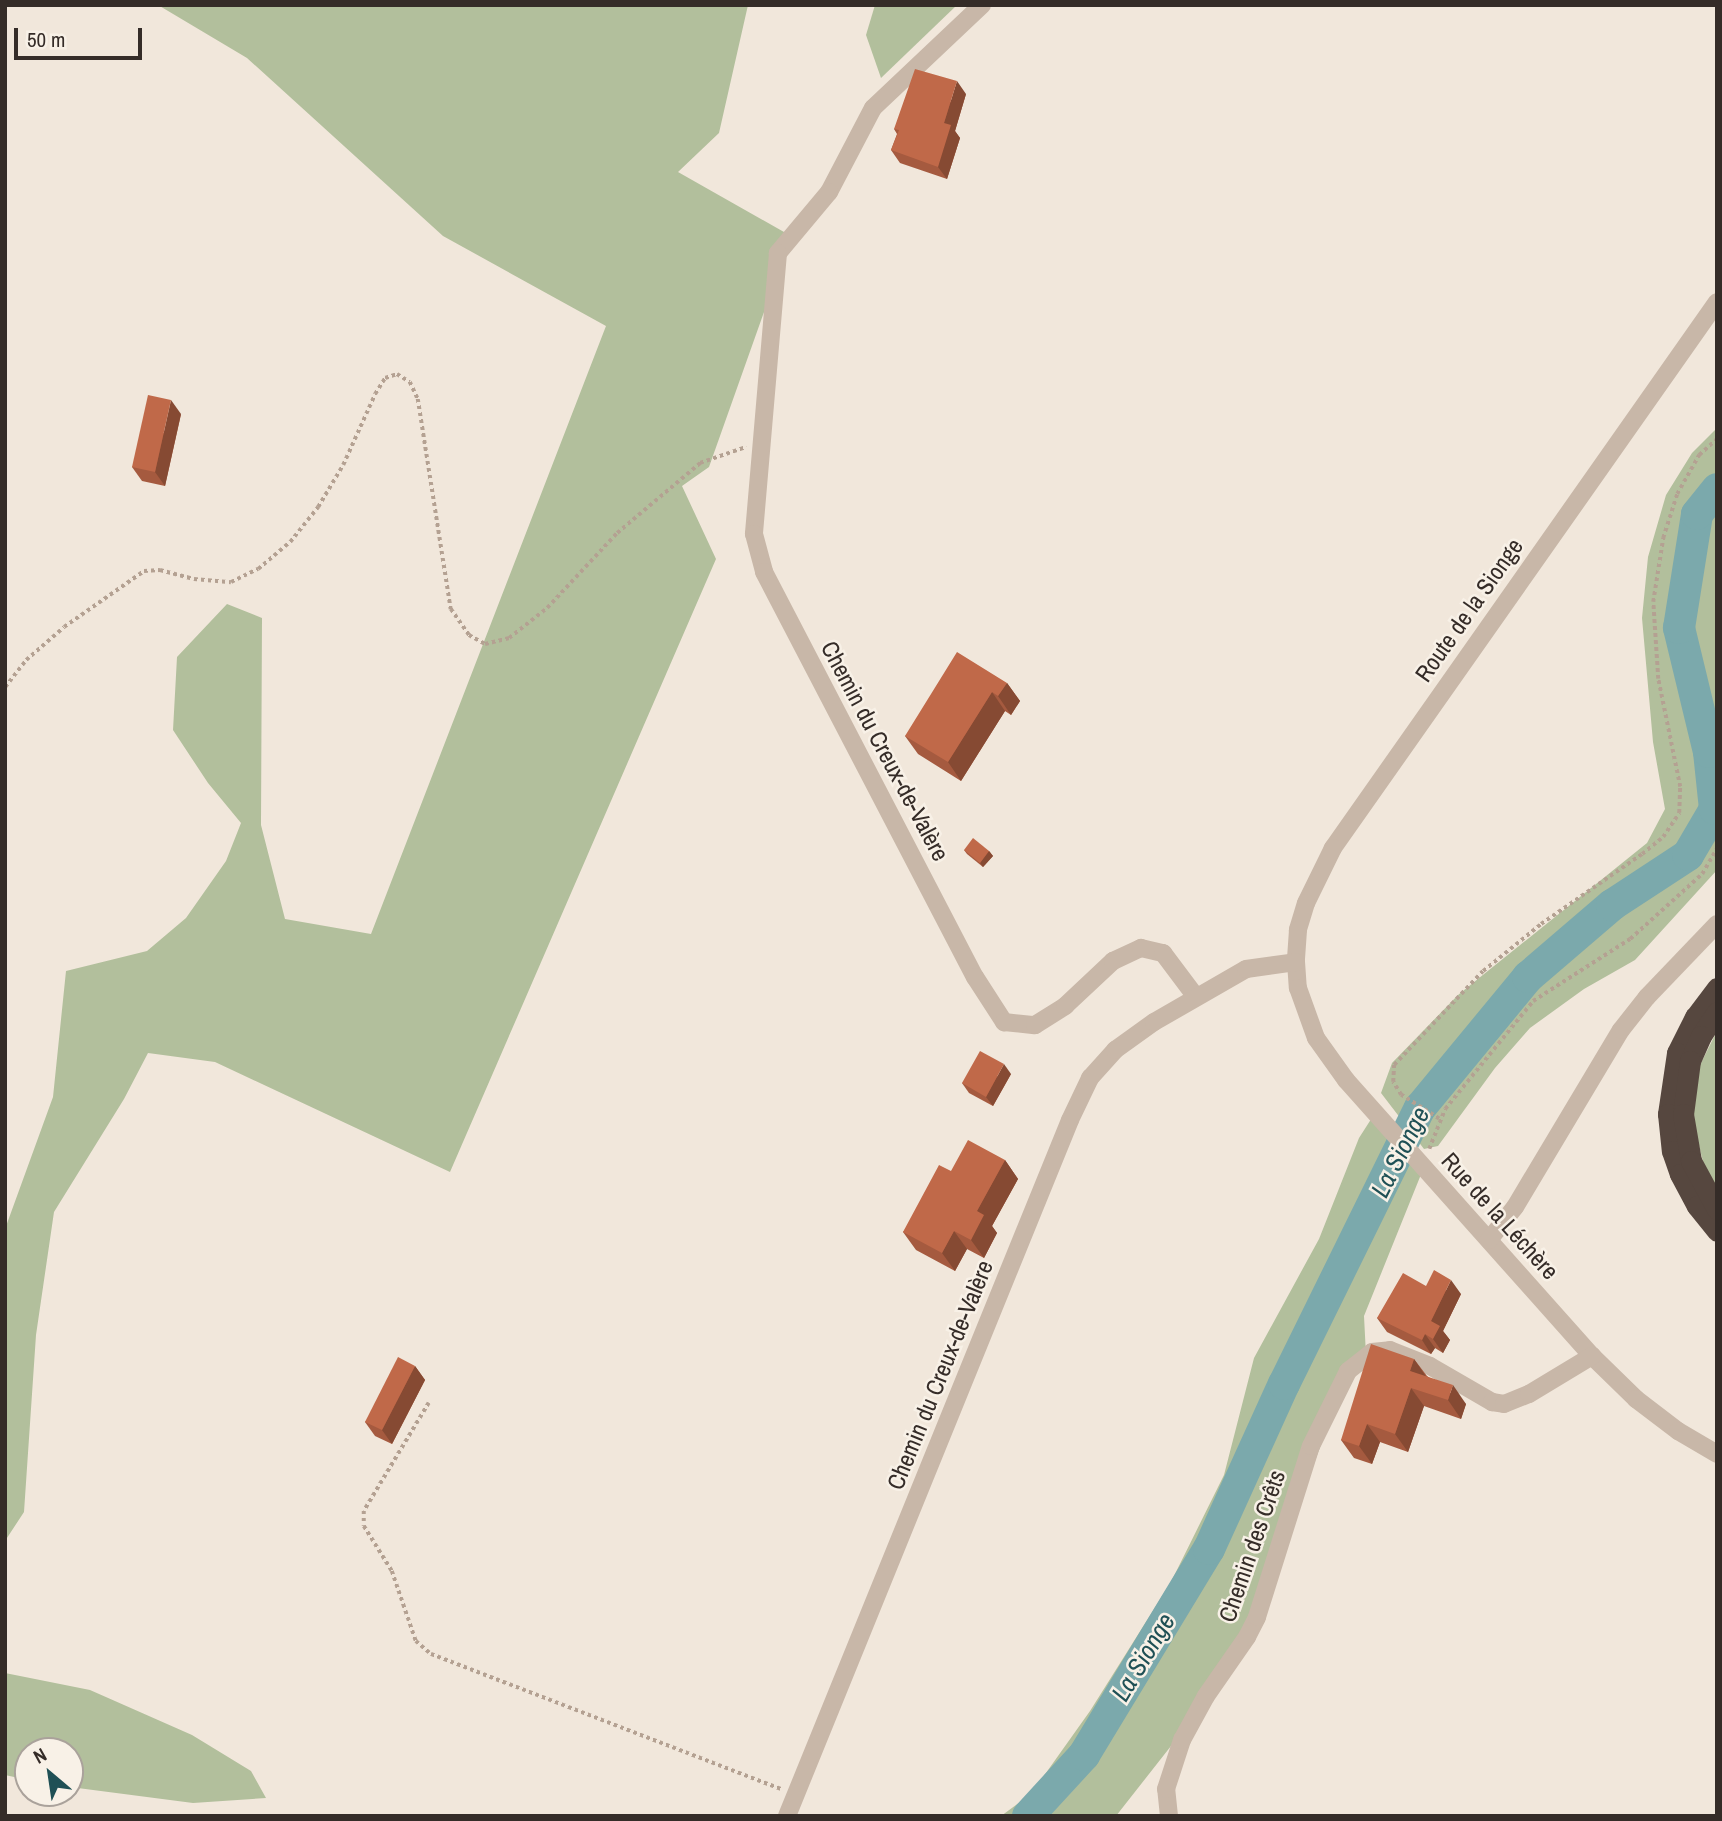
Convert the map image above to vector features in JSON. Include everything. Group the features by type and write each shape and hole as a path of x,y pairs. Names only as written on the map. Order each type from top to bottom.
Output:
{"highway":[{"path":"1717,988 1695,1017 1677,1053 1668,1114 1670,1140 1680,1174 1697,1206 1717,1231"},
{"path":"1717,1012 1701,1036 1690,1061 1683,1114 1691,1161 1717,1209"}],"street":[{"name":"Chemin du Creux-de-Valère","path":"982,5 873,108 829,192 778,253 754,534 764,572 975,977 1004,1022 1035,1025 1065,1006 1113,961 1142,948 1163,953 1196,998"},
{"name":"Route de la Sionge","path":"1296,962 1298,930 1306,903 1334,848 1717,302"},
{"path":"1489,1240 1515,1207 1621,1030 1647,997 1717,924"},
{"name":"Chemin du Creux-de-Valère","path":"787,1816 1065,1133 1090,1078 1115,1050 1246,969 1296,962"},
{"name":"Rue de la Léchère","path":"1296,962 1298,988 1316,1038 1329,1060 1592,1356 1636,1399 1678,1431 1717,1454"},
{"name":"Chemin des Crêts","path":"1169,1816 1166,1789 1182,1740 1206,1696 1247,1637 1257,1617 1323,1417 1355,1363 1372,1352 1390,1350 1430,1366 1492,1402 1504,1404 1529,1394 1592,1356"}],"path":[{"path":"5,687 26,660 64,627 144,570 160,570 194,579 231,582 258,569 290,542 318,507 343,465 385,378 397,374 410,382 418,399 450,609 468,635 485,644 509,638 547,608 617,533 700,463 764,438"},
{"path":"1439,1119 1401,1095 1392,1082 1394,1065 1483,971 1541,924 1642,854 1663,837 1679,813 1680,787 1658,679 1653,602 1663,538 1677,494 1699,455 1717,439"},
{"path":"1424,1167 1439,1119 1489,1052 1533,1001 1630,939 1702,874 1717,848"},
{"path":"429,1403 364,1511 364,1526 392,1571 416,1641 431,1654 796,1795"}],"green space":[{"path":"158,5 748,5 719,133 678,172 791,236 709,467 682,486 716,559 450,1172 215,1062 148,1053 124,1099 54,1212 36,1335 24,1512 5,1541 5,1229 53,1097 66,971 147,951 186,918 226,861 241,823 208,783 173,730 177,657 227,604 262,618 261,825 285,919 371,934 606,326 443,236 247,58"},
{"path":"875,5 957,5 881,78 866,35"},
{"path":"1717,428 1717,870 1635,960 1584,989 1530,1028 1495,1068 1438,1146 1424,1149 1381,1093 1392,1063 1458,995 1647,843 1665,809 1653,742 1642,618 1648,557 1666,495 1692,453"},
{"path":"1717,1031 1717,1189 1704,1166 1695,1129 1693,1099 1700,1065"},
{"path":"1375,1113 1424,1167 1364,1316 1366,1355 1348,1371 1265,1597 1193,1718 1116,1816 1001,1816 1031,1794 1090,1711 1171,1582 1224,1475 1254,1358 1319,1239 1359,1138"},
{"path":"5,1673 90,1690 192,1735 251,1771 266,1798 193,1803 84,1789 84,1737 14,1737 14,1777 5,1775"}],"building":[{"path":"915,69 957,81 944,123 951,125 938,167 891,150 899,130 894,129"},
{"path":"148,395 171,400 155,472 132,467"},
{"path":"957,652 1007,683 998,696 992,692 948,762 905,736"},
{"path":"973,838 989,851 980,863 964,850"},
{"path":"980,1051 1004,1064 986,1097 962,1083"},
{"path":"968,1140 1005,1160 977,1211 984,1215 971,1240 954,1231 942,1253 903,1232 939,1165 951,1171"},
{"path":"1434,1270 1451,1280 1431,1321 1440,1326 1433,1339 1425,1334 1422,1340 1377,1318 1403,1273 1426,1286"},
{"path":"1371,1344 1414,1359 1410,1371 1453,1385 1448,1400 1411,1388 1395,1434 1367,1424 1359,1446 1341,1440"},
{"path":"398,1357 415,1366 382,1430 365,1422"}],"waterway":[{"name":"La Sionge","path":"1028,1816 1084,1755 1209,1549 1284,1384 1420,1108 1528,977 1612,905 1688,855 1715,809 1709,752 1679,628 1697,514 1717,489"}]}
